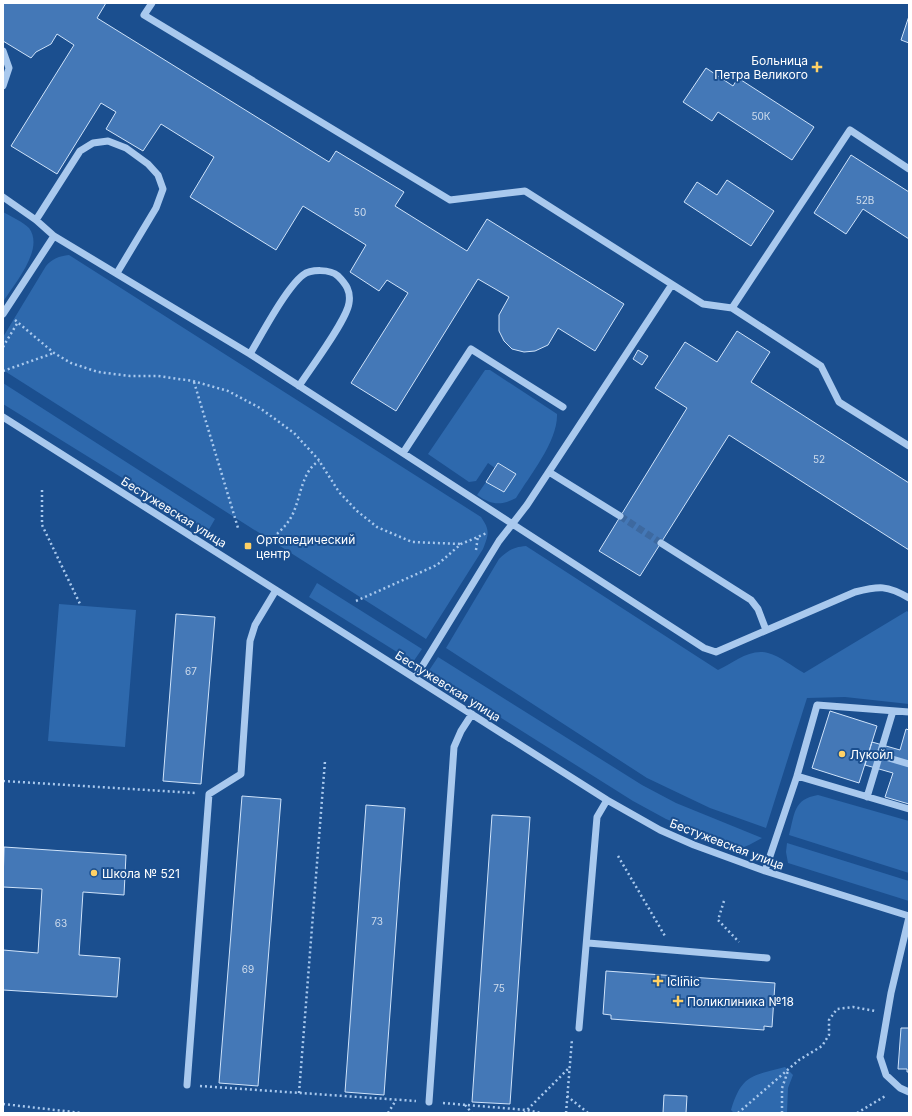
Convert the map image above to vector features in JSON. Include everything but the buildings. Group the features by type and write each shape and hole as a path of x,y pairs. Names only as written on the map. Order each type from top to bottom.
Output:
{"street":[{"path":"152,3 144,15 450,200 525,191 671,286 703,304 732,308 821,366 839,402 909,446"},
{"path":"3,51 9,68 3,86"},
{"path":"732,308 850,130 909,169"},
{"path":"36,220 80,151 93,143 108,141 126,148 148,164 158,175 163,189 156,208 117,272"},
{"path":"3,197 36,220 54,236 117,272 250,354 704,648 716,652 855,592 878,586 901,593 909,598"},
{"path":"4,313 54,236"},
{"path":"250,354 292,287 304,274 321,270 336,275 349,288 349,303 342,320 299,386"},
{"path":"416,678 498,541 549,472 671,286"},
{"path":"403,453 472,348 562,407"},
{"name":"Бестужевская улица","path":"3,417 607,800 660,830 694,845 765,872 909,917"},
{"path":"549,472 620,516"},
{"path":"661,544 751,600 758,610 766,630"},
{"path":"186,1085 209,794 241,774 250,641 255,626 276,590"},
{"path":"765,872 797,776 817,705 909,712"},
{"path":"867,797 893,711"},
{"path":"429,1102 454,747 461,731 472,714"},
{"path":"879,756 909,764"},
{"path":"797,776 909,809"},
{"path":"579,1028 588,943 597,817 607,800"},
{"path":"909,917 898,955 880,1057 886,1075 900,1088 909,1092"},
{"path":"588,943 767,958"}],"path":[{"path":"4,313 18,322 54,353 71,363 98,372 130,376 158,376 194,381 228,391 260,408 294,432 319,461 339,492 357,511 377,527 412,542 461,544"},
{"path":"3,347 18,322"},
{"path":"3,371 54,353"},
{"path":"194,381 238,528"},
{"path":"266,544 290,519 307,475 314,464 319,461"},
{"path":"42,490 42,525 81,606"},
{"path":"356,600 437,565 461,544 512,524"},
{"path":"298,1093 325,761"},
{"path":"3,782 209,794"},
{"path":"618,856 673,950"},
{"path":"724,901 718,920 752,957"},
{"path":"738,1113 799,1060 822,1046 829,1035 829,1020 837,1009 853,1007 887,1014"},
{"path":"566,1113 572,1034 579,1028"},
{"path":"524,1113 569,1068"},
{"path":"782,1113 782,1088 788,1070"},
{"path":"186,1085 429,1102 527,1110 542,1113"},
{"path":"857,1113 900,1088"},
{"path":"567,1096 588,1113"},
{"path":"388,1113 396,1100"},
{"path":"3,1104 82,1113"},
{"path":"465,1105 472,1113"}],"shaded area":[{"path":"3,212 20,221 29,228 33,236 33,246 31,256 26,266 3,302"},
{"path":"69,255 481,517 488,532 483,549 426,639 3,370 3,337 46,266 56,258"},
{"path":"485,370 490,370 557,414 553,435 542,458 516,498 501,503 487,501 477,495 486,482 504,492 516,474 499,463 495,468 488,463 476,481 469,482 428,454"},
{"path":"3,383 215,519 208,531 3,404"},
{"path":"526,546 718,670 748,654 761,652 777,657 804,673 907,611 909,613 909,704 845,697 807,698 766,828 710,808 647,778 446,648 499,559 511,550"},
{"path":"317,583 422,649 413,662 309,597"},
{"path":"59,604 136,610 125,747 48,741"},
{"path":"438,657 642,785 676,803 762,838 739,849 666,819 633,801 428,672"},
{"path":"818,795 909,821 909,873 789,835 794,814 799,804 810,797"},
{"path":"787,843 909,881 909,901 788,863 786,852"},
{"path":"785,1067 793,1075 788,1088 787,1113 734,1113 731,1110 739,1089 750,1078 764,1072"}],"tunnel":[{"path":"620,516 661,543"}],"place":[{"name":"Больница Петра Великого","path":"817,67"},
{"name":"Ортопедический центр","path":"248,546"},
{"name":"Лукойл","path":"842,754"},
{"name":"Школа № 521","path":"94,873"},
{"name":"Iclinic","path":"658,981"},
{"name":"Поликлиника №18","path":"678,1001"}]}
